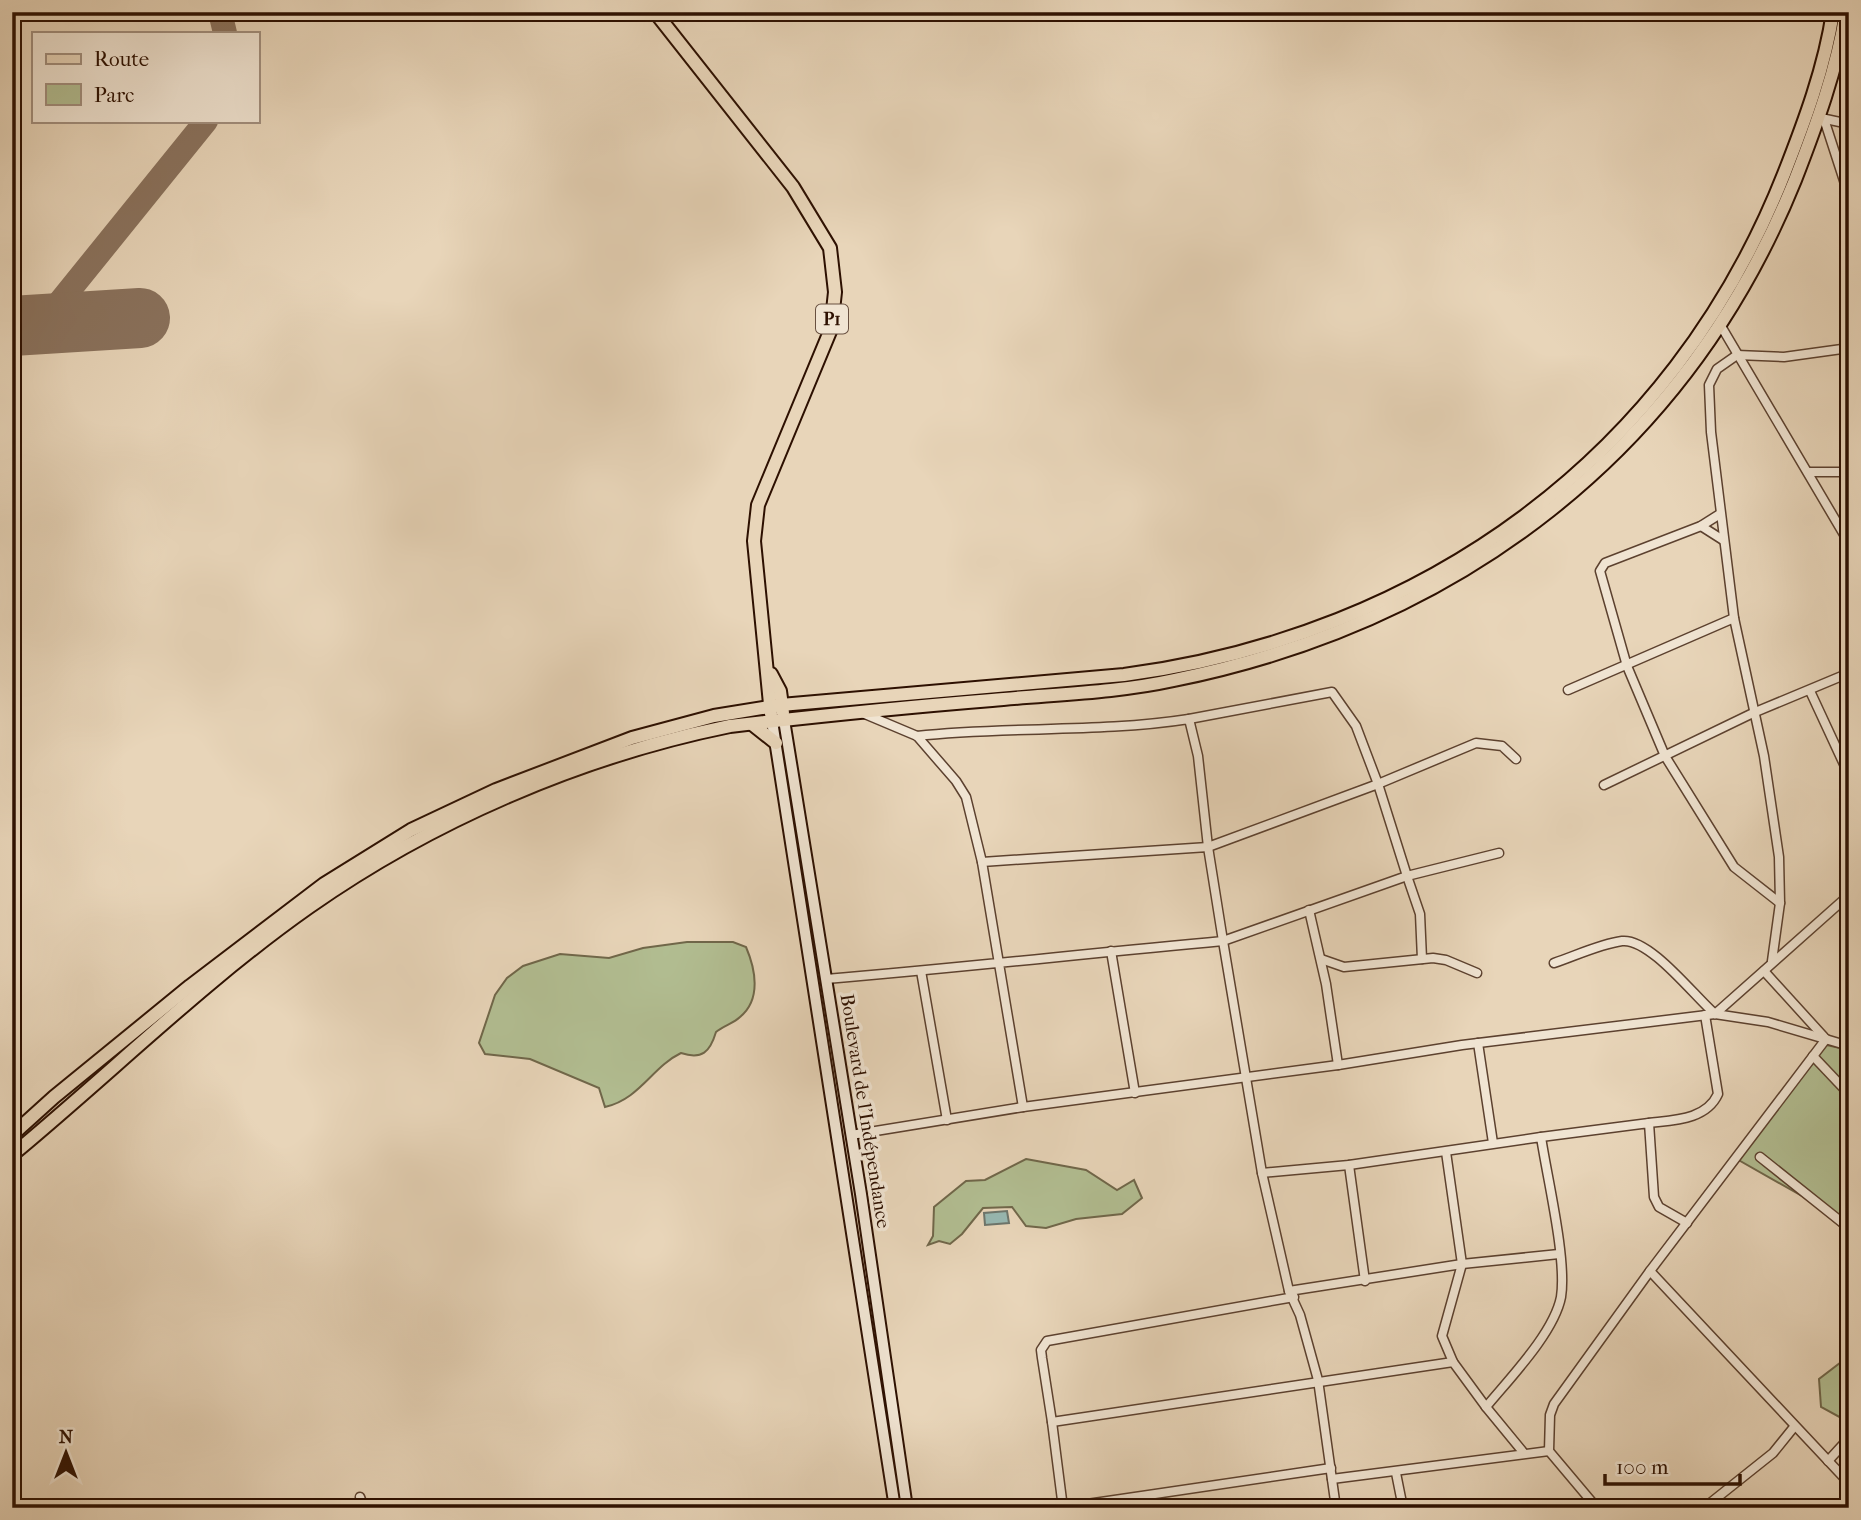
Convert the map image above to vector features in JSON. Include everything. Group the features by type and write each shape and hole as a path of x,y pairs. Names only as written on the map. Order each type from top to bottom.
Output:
{"main road":[{"name":"P1","path":"655,12 793,187 830,248 835,292 831,329 758,505 754,541 768,668 780,691 776,706"},
{"path":"12,1135 54,1097 232,953 324,884 411,831 496,790 632,737 714,716 776,706 1124,675 1168,669 1241,653 1381,603 1443,569 1512,524 1563,485 1614,440 1654,397 1708,324 1735,281 1775,196 1801,129 1833,12"},
{"path":"12,1155 155,1030 309,907 417,840 505,799 603,761 671,740 752,724 1170,681 1244,664 1387,612 1475,562 1578,488 1618,453 1660,408 1721,326 1773,234 1821,118 1846,12"},
{"path":"776,706 778,721"},
{"name":"Boulevard de l'Indépendance","path":"778,721 776,743 895,1508"},
{"name":"Boulevard de l'Indépendance","path":"778,721 826,979 907,1508"},
{"path":"752,724 776,743"}],"street":[{"path":"1821,118 1849,124"},
{"path":"1821,118 1849,196"},
{"path":"1721,326 1849,543"},
{"path":"1772,961 1780,903 1779,857 1770,794 1734,618 1720,514 1709,385 1717,369 1737,355 1784,356 1849,348"},
{"path":"1808,472 1849,472"},
{"path":"1720,514 1702,526 1605,564 1600,571 1627,666 1665,756 1734,867 1780,903"},
{"path":"1702,526 1723,540"},
{"path":"1568,690 1734,618"},
{"path":"1604,785 1754,713 1849,673"},
{"path":"1810,691 1849,775"},
{"path":"859,712 917,736 1008,729 1146,726 1332,692 1356,726 1378,784 1420,914 1422,959"},
{"path":"1189,719 1198,756 1208,847 1262,1173 1291,1294 1318,1380 1336,1508"},
{"path":"917,736 966,797 982,862 1023,1107"},
{"path":"982,862 1208,847 1378,784 1476,743 1502,746 1516,759"},
{"path":"826,979 1223,941 1407,876 1499,853"},
{"path":"1715,1014 1849,895"},
{"path":"1309,910 1321,960 1338,1065"},
{"path":"1554,962 1624,941 1639,945 1658,958 1715,1014"},
{"path":"1111,951 1135,1093"},
{"path":"1321,960 1344,967 1422,959 1446,960 1477,973"},
{"path":"921,971 947,1119"},
{"path":"1764,971 1826,1039"},
{"path":"851,1135 1023,1107 1715,1014 1768,1021 1849,1046"},
{"path":"1262,1173 1349,1165 1690,1116 1713,1104 1718,1094 1705,1015"},
{"path":"1597,1508 1549,1451 1550,1415 1554,1405 1650,1271 1826,1039"},
{"path":"1478,1044 1493,1143"},
{"path":"1813,1056 1849,1094"},
{"path":"1649,1123 1654,1197 1659,1207 1687,1223"},
{"path":"1486,1407 1530,1352 1556,1311 1561,1296 1559,1254 1541,1137"},
{"path":"1446,1152 1462,1264 1442,1336 1453,1362 1523,1452"},
{"path":"1760,1157 1849,1228"},
{"path":"1349,1165 1365,1281"},
{"path":"1331,1468 1062,1508 1041,1350 1046,1340 1291,1294 1462,1264 1559,1254"},
{"path":"1650,1271 1849,1483"},
{"path":"1052,1422 1318,1380 1453,1362"},
{"path":"1704,1508 1773,1452 1794,1427"},
{"path":"1828,1461 1849,1438"},
{"path":"1332,1479 1523,1452 1549,1451"},
{"path":"1396,1472 1403,1508"},
{"path":"360,1497 364,1508"},
{"path":"1129,1499 1138,1508"}],"green space":[{"path":"687,942 733,942 746,947 755,983 751,1001 740,1017 716,1032 711,1045 704,1053 681,1053 617,1103 605,1107 599,1088 530,1059 485,1054 479,1043 495,995 507,978 523,966 560,954 609,958 643,948"},
{"path":"1822,1044 1849,1050 1849,1234 1809,1200 1735,1158"},
{"path":"1026,1159 1086,1170 1117,1190 1134,1180 1142,1198 1122,1214 1076,1219 1046,1228 1026,1226 1012,1207 983,1208 950,1244 939,1241 928,1245 933,1236 934,1207 966,1181 985,1180"},
{"path":"1849,1356 1849,1445 1845,1420 1821,1407 1819,1379"}],"water":[{"path":"1007,1211 1009,1223 985,1225 984,1213"}],"taxiway":[{"path":"220,12 225,32"},
{"path":"42,324 205,122"}],"runway":[{"path":"12,326 140,318"}]}
